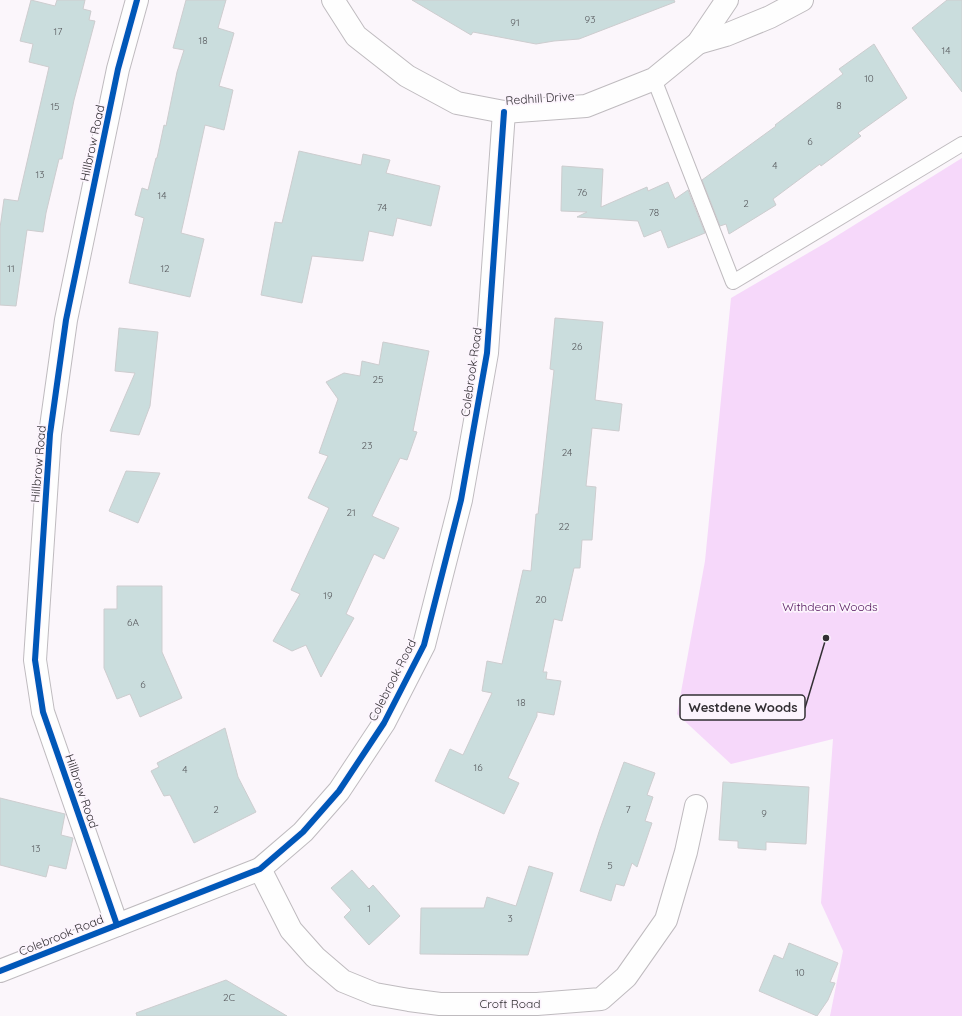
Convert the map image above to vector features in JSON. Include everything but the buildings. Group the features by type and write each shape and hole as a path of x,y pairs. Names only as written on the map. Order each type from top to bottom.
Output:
{"street":[{"name":"Hillbrow Road","path":"117,925 42,712 35,660 50,434 66,320 118,69 137,0"},
{"name":"Redhill Drive","path":"333,0 356,36 407,76 457,102 504,112 586,106 654,79 698,43"},
{"path":"698,43 728,0"},
{"path":"698,43 726,35 770,17 802,0"},
{"name":"Colebrook Road","path":"0,971 260,869 303,832 339,791 384,723 424,645 461,500 487,353 504,112"},
{"name":"Croft Road","path":"260,869 291,930 315,958 343,981 375,994 440,1004 537,1004 601,1000 626,977 666,920 686,852 696,806"}],"lane":[{"path":"654,79 733,282 962,144"}],"green space":[{"name":"Withdean Woods","path":"962,158 962,1016 830,1016 843,951 821,903 833,739 731,764 677,714 705,561 731,298 827,242"}],"cycle path":[{"path":"117,925 43,712 35,660 50,434 66,320 118,69 137,0"},
{"path":"0,971 260,869 303,832 339,791 384,723 424,645 461,500 487,353 504,112"}],"place":[{"name":"Westdene Woods","path":"826,638"}]}
